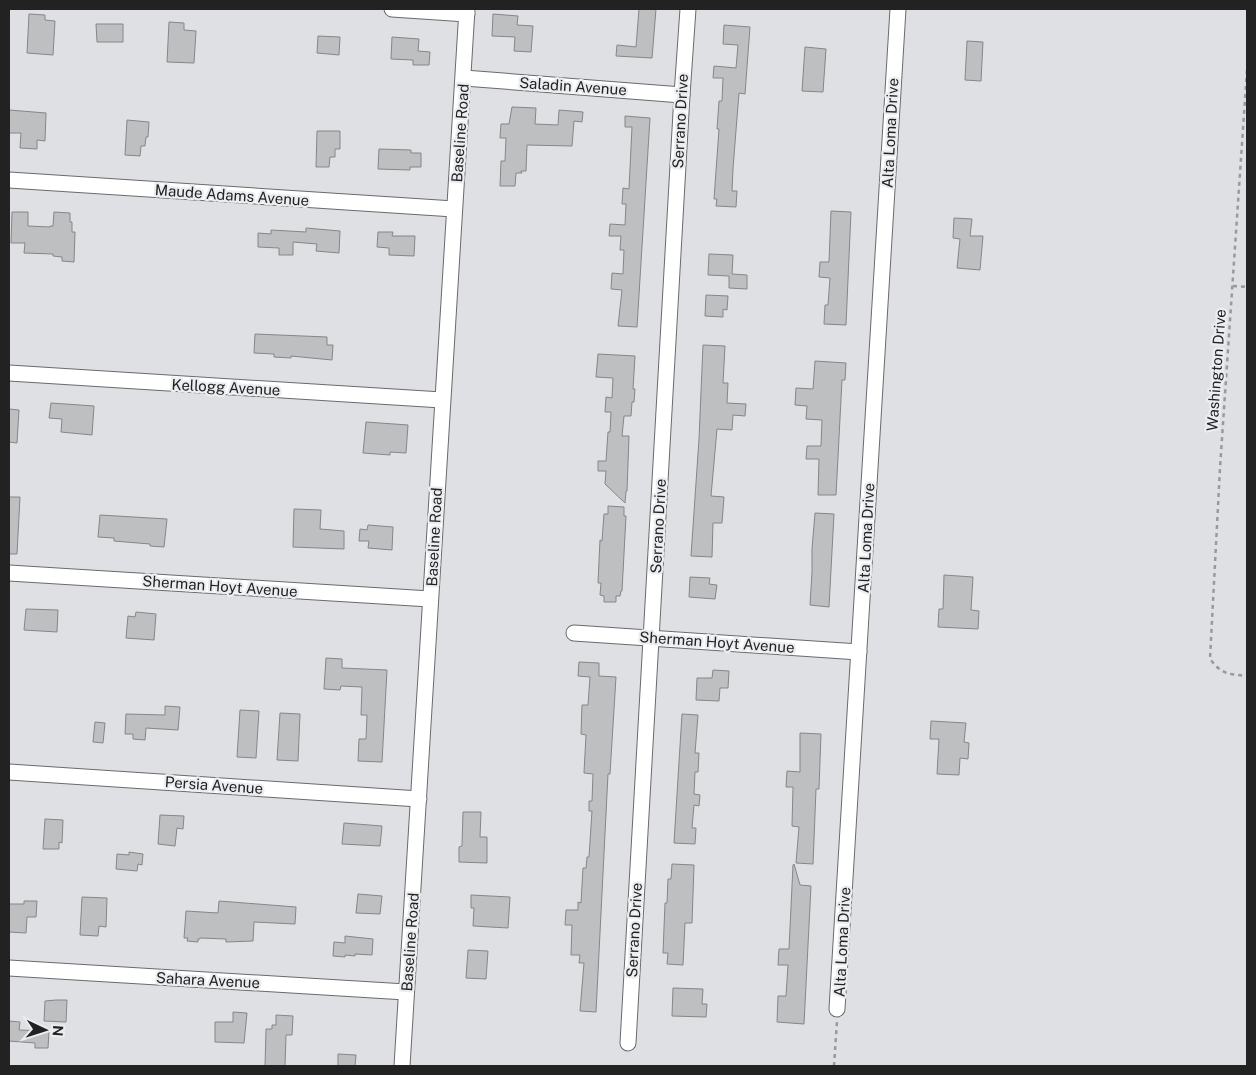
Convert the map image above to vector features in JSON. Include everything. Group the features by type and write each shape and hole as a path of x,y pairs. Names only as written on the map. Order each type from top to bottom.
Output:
{"street":[{"path":"392,9 467,11"},
{"name":"Serrano Drive","path":"628,1043 688,9"},
{"name":"Alta Loma Drive","path":"838,1009 898,9"},
{"name":"Baseline Road","path":"402,1066 467,11"},
{"name":"Saladin Avenue","path":"464,78 682,95"},
{"name":"Maude Adams Avenue","path":"9,180 454,209"},
{"name":"Kellogg Avenue","path":"9,374 442,400"},
{"name":"Sherman Hoyt Avenue","path":"9,573 430,599"},
{"name":"Sherman Hoyt Avenue","path":"574,633 859,652"},
{"name":"Persia Avenue","path":"9,772 419,799"},
{"name":"Sahara Avenue","path":"9,968 406,992"}],"path":[{"name":"Washington Drive","path":"1247,70 1220,468 1210,659 1217,669 1227,674 1247,676"},
{"path":"1233,286 1247,287"},
{"name":"Alta Loma Drive","path":"834,1066 838,1009"}],"building":[{"path":"639,9 656,9 652,58 616,56 617,45 636,47"},
{"path":"29,14 45,15 45,20 55,21 53,55 27,53"},
{"path":"493,14 518,16 517,25 533,26 531,52 514,51 515,37 492,36"},
{"path":"169,22 184,23 184,30 196,31 194,63 167,62"},
{"path":"96,24 123,24 123,42 97,42"},
{"path":"724,25 750,27 745,94 739,93 733,168 732,191 737,191 736,207 716,206 717,199 714,199 719,101 722,101 723,78 713,78 714,66 736,68 738,45 723,44"},
{"path":"318,36 340,37 339,55 317,53"},
{"path":"392,37 419,39 418,51 430,52 429,65 413,65 413,60 391,59"},
{"path":"967,41 983,42 981,81 965,80"},
{"path":"805,47 826,49 823,92 802,91"},
{"path":"512,107 536,108 535,124 558,125 559,110 583,112 582,122 574,121 572,146 527,145 526,171 516,173 515,186 500,186 501,161 505,161 506,138 500,138 501,124 509,124"},
{"path":"9,110 46,113 45,141 37,140 37,149 20,148 21,133 9,133"},
{"path":"625,116 650,118 637,327 618,326 622,290 611,289 612,273 623,274 624,250 620,250 621,236 609,236 610,224 625,225 626,204 622,204 623,188 629,189 632,127 625,127"},
{"path":"127,120 149,122 148,137 146,137 145,146 141,146 140,156 125,155"},
{"path":"317,131 340,131 340,149 335,149 335,157 330,157 329,167 316,167"},
{"path":"379,149 411,150 411,153 421,153 421,167 410,167 410,170 378,169"},
{"path":"831,211 851,212 846,325 824,324 825,305 828,305 830,278 819,277 820,262 829,262"},
{"path":"12,212 28,212 28,226 50,227 53,226 54,212 70,213 72,232 75,232 74,262 62,261 62,257 53,256 53,254 24,253 25,243 11,243"},
{"path":"954,218 972,219 970,236 983,236 980,270 957,268 960,239 953,238"},
{"path":"306,228 340,231 339,253 316,251 317,244 293,242 293,255 279,255 279,248 258,247 258,233 271,234 271,230 306,232"},
{"path":"378,232 393,232 392,236 415,236 414,256 389,255 389,248 377,247"},
{"path":"709,254 733,255 732,274 747,275 747,289 729,288 729,276 708,275"},
{"path":"706,295 728,296 727,310 723,309 723,317 705,316"},
{"path":"255,334 327,337 327,345 333,345 332,360 291,356 291,358 274,357 274,354 254,353"},
{"path":"703,345 725,346 723,383 728,383 727,403 746,404 745,416 733,415 732,430 717,429 711,496 724,497 722,523 713,523 712,557 691,556"},
{"path":"598,354 635,356 634,402 632,402 631,416 624,416 622,436 629,436 625,503 605,484 606,471 598,471 598,461 606,461 611,412 605,412 606,397 612,398 613,378 596,377"},
{"path":"815,361 846,363 845,380 842,380 836,495 818,495 819,459 806,459 807,446 821,446 822,420 806,419 807,406 795,405 796,388 813,389"},
{"path":"51,403 94,406 92,435 61,432 62,419 49,418"},
{"path":"9,409 19,410 17,443 9,442"},
{"path":"366,422 408,425 406,453 390,452 390,455 363,453"},
{"path":"9,497 20,497 17,554 9,554"},
{"path":"608,506 624,507 624,516 626,516 622,591 620,596 616,596 616,602 604,602 604,596 600,595 601,583 598,583 600,540 602,541 604,514 608,514"},
{"path":"294,509 321,510 320,529 344,531 344,549 293,547"},
{"path":"815,513 834,514 829,607 810,605"},
{"path":"100,515 167,519 164,547 114,541 114,538 98,537"},
{"path":"368,525 393,527 392,550 368,548 369,541 359,541 360,529 367,530"},
{"path":"944,575 973,577 971,610 979,611 978,629 938,627 939,609 943,609"},
{"path":"690,577 710,578 709,584 717,585 715,599 689,597"},
{"path":"26,609 58,610 57,632 24,630"},
{"path":"136,612 156,614 154,640 126,638 128,616 135,617"},
{"path":"326,658 342,659 342,668 387,670 382,762 358,761 359,739 366,739 367,715 361,715 362,687 341,686 340,690 324,689"},
{"path":"579,662 599,663 599,676 616,677 610,774 608,774 596,1012 580,1011 584,963 579,963 580,955 571,955 572,925 565,925 566,910 578,910 578,902 581,903 583,868 586,868 587,857 589,857 592,811 589,811 589,801 592,801 593,774 584,773 586,735 581,734 582,705 588,705 590,677 578,676"},
{"path":"713,670 729,671 728,688 720,688 719,701 696,700 697,678 712,678"},
{"path":"165,706 180,707 178,730 146,728 145,740 133,739 133,734 125,734 126,714 165,715"},
{"path":"240,710 259,711 256,758 237,757"},
{"path":"280,713 300,714 298,761 277,760"},
{"path":"682,714 698,715 695,753 699,753 698,772 695,772 694,794 700,795 699,806 694,805 692,828 696,828 695,844 674,843"},
{"path":"931,721 966,723 964,742 969,743 968,759 960,758 959,775 937,774 939,739 930,739"},
{"path":"95,722 105,723 103,743 93,742"},
{"path":"800,733 821,734 819,789 816,789 813,864 796,863 799,827 792,826 793,787 786,787 787,771 800,772"},
{"path":"463,812 481,812 480,837 487,837 487,863 459,862 459,847 462,846"},
{"path":"160,815 184,816 183,829 177,828 175,846 158,844"},
{"path":"45,819 63,820 62,843 59,842 59,849 43,849"},
{"path":"344,823 382,826 380,846 342,844"},
{"path":"129,852 143,854 142,865 138,864 137,871 116,869 117,854 129,855"},
{"path":"672,864 694,865 692,923 685,923 683,965 667,964 668,953 663,953 665,903 667,903 668,879 671,879"},
{"path":"794,864 800,885 811,886 804,1024 777,1022 778,996 786,996 788,965 778,965 779,949 789,949"},
{"path":"358,894 382,896 380,914 356,913"},
{"path":"471,895 510,897 508,928 473,926 474,908 471,908"},
{"path":"82,897 107,898 106,927 99,926 98,936 80,935"},
{"path":"24,901 37,901 36,917 27,917 26,933 9,932 9,904 24,904"},
{"path":"219,901 296,907 295,924 254,922 253,941 226,942 226,939 200,938 198,942 187,941 188,938 184,938 186,911 218,913"},
{"path":"345,936 373,939 372,955 333,956 334,942 345,943"},
{"path":"468,950 488,951 486,979 466,978"},
{"path":"673,988 703,989 702,1004 707,1004 706,1017 672,1016"},
{"path":"67,1000 66,1022 44,1021 45,1001"},
{"path":"233,1012 247,1013 244,1043 215,1042 215,1022 233,1022"},
{"path":"276,1015 293,1016 292,1035 286,1035 285,1066 265,1066 266,1029 272,1029 272,1025 276,1025"},
{"path":"9,1021 20,1022 19,1030 49,1031 48,1048 35,1048 35,1043 9,1041"},
{"path":"338,1054 356,1055 355,1066 338,1066"}]}
